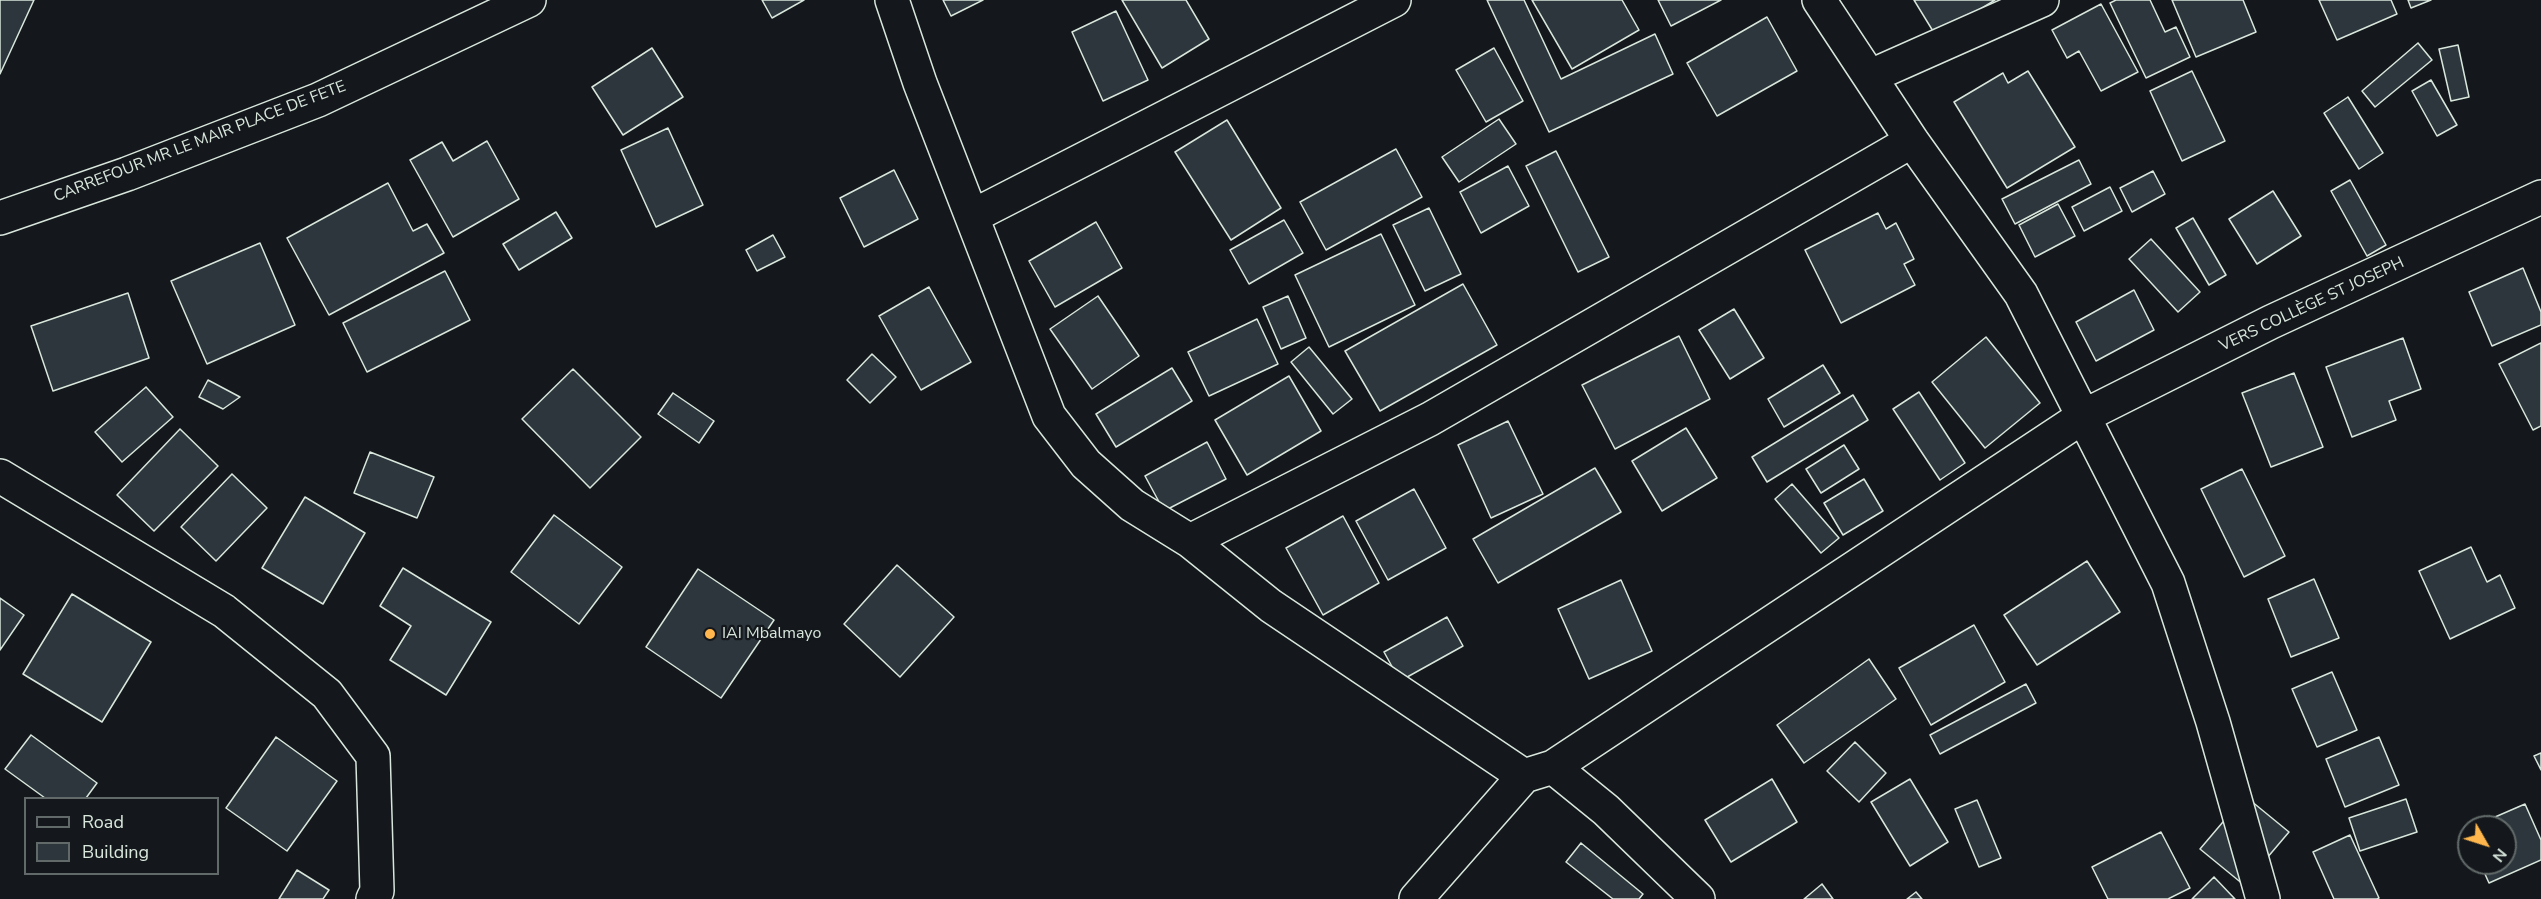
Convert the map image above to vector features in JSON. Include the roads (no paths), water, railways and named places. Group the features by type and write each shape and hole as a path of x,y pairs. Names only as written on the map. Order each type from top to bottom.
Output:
{"street":[{"name":"CARREFOUR MR LE MAIR PLACE DE FETE","path":"0,218 128,174 318,100 529,0"},
{"path":"892,0 920,83 1049,416 1086,464 1132,505 1190,542 1271,606 1538,771 1606,810 1698,899"},
{"path":"973,216 1394,0"},
{"path":"1819,0 1912,141 2021,294 2168,583 2216,732 2263,899"},
{"path":"1871,76 2042,0"},
{"path":"1190,542 1430,419 1912,141"},
{"name":"VERS COLLÈGE ST JOSEPH","path":"1416,899 1538,771 2084,416 2271,322 2541,197"},
{"path":"0,476 224,610 327,694 373,756 376,896"}],"place":[{"name":"IAI Mbalmayo","path":"710,634"}]}
